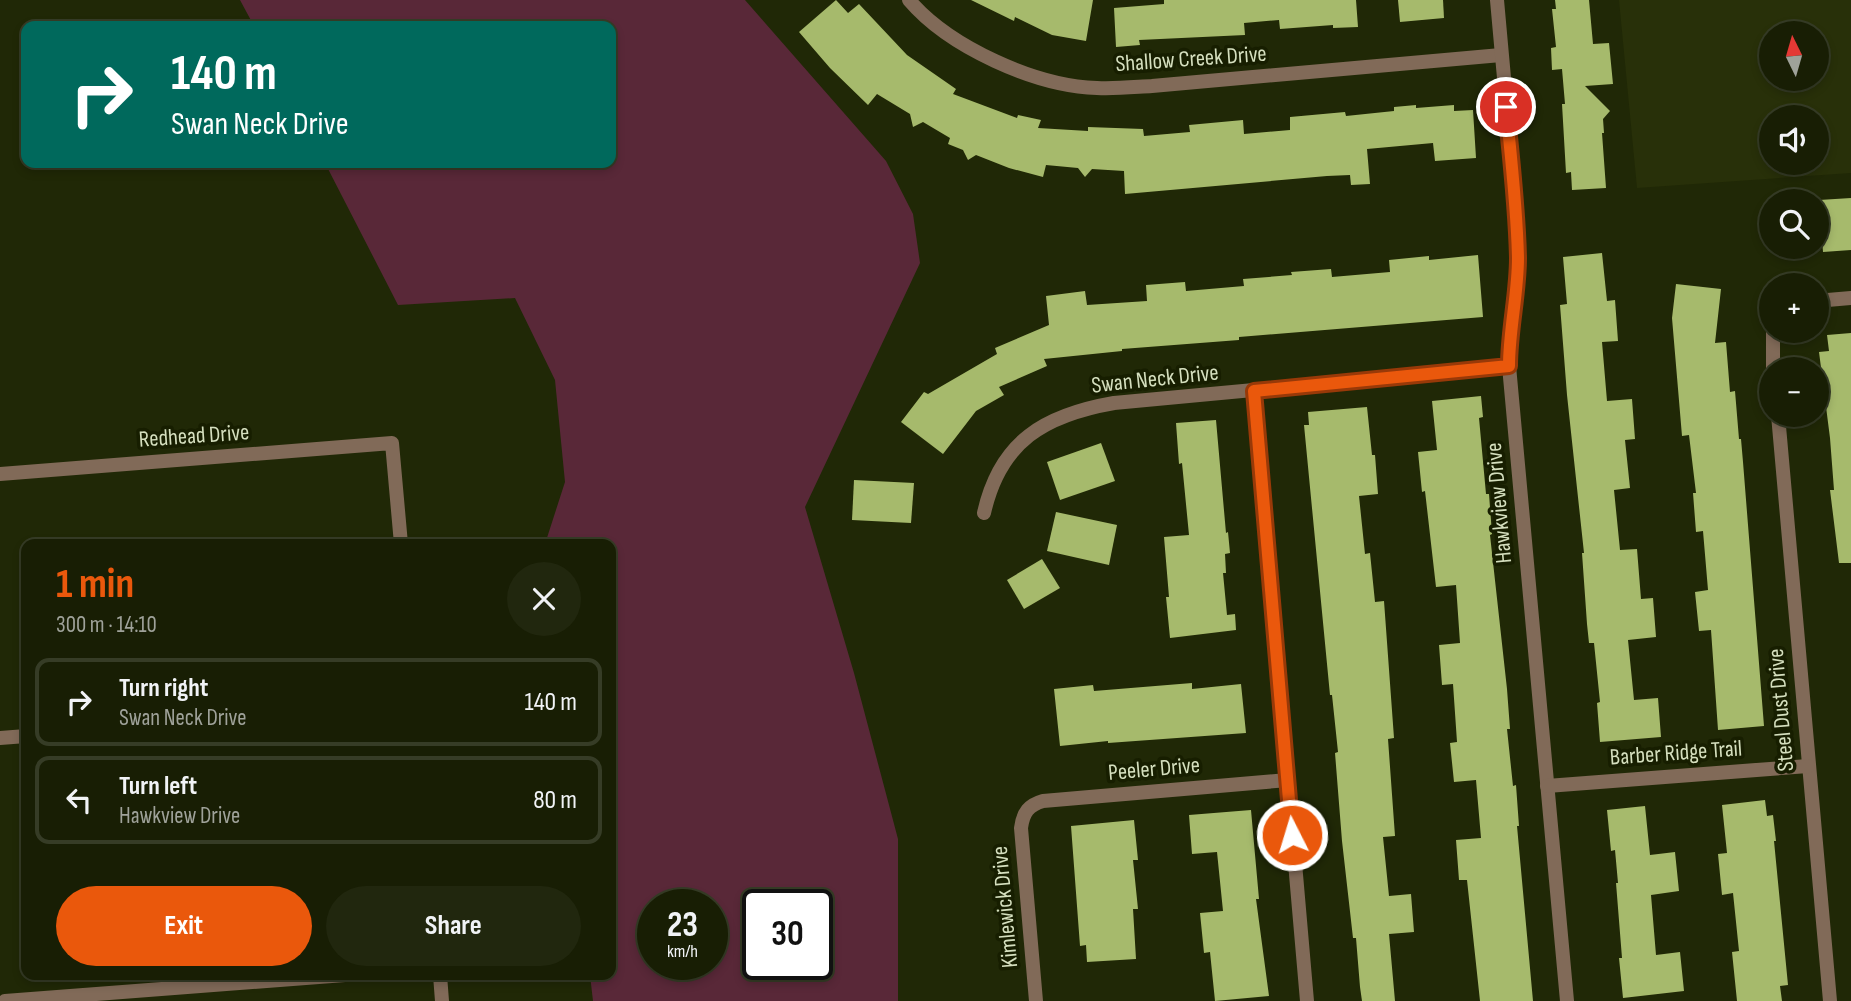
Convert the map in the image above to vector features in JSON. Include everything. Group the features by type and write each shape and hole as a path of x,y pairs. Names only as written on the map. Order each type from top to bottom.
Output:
{"street":[{"name":"Shallow Creek Drive","path":"909,0 956,38 998,64 1046,80 1096,89 1501,55"},
{"name":"Hawkview Drive","path":"1497,0 1518,261 1509,340 1509,366 1567,1001"},
{"path":"1829,300 1851,298"},
{"name":"Swan Neck Drive","path":"984,513 989,489 1014,448 1031,432 1072,412 1114,403 1509,366"},
{"path":"1254,391 1307,1001"},
{"name":"Steel Dust Drive","path":"1779,427 1830,1001"},
{"name":"Redhead Drive","path":"0,474 392,443 401,539"},
{"path":"0,738 21,736"},
{"name":"Barber Ridge Trail","path":"1547,786 1808,766"},
{"name":"Peeler Drive","path":"1027,809 1043,801 1288,780"},
{"name":"Kimlewick Drive","path":"1027,809 1021,828 1036,1001"},
{"path":"5,1001 280,980"},
{"path":"440,980 442,1001"}],"shaded area":[{"path":"240,0 745,0 886,161 913,214 920,263 805,507 854,673 898,839 898,1001 593,1001 591,980 616,980 616,539 547,539 565,482 555,380 515,298 398,305 328,168 616,168 616,21 251,21"},
{"path":"1619,0 1851,0 1851,173 1829,175 1829,105 1759,105 1759,175 1822,175 1637,188"}],"building":[{"path":"836,0 848,13 859,4 907,55 956,89 953,94 1017,118 1018,115 1041,120 1038,128 1088,131 1088,127 1143,129 1144,136 1190,132 1189,125 1243,120 1244,134 1290,130 1290,117 1345,112 1346,116 1394,111 1394,107 1454,105 1454,111 1473,110 1476,158 1435,161 1433,143 1367,149 1370,184 1351,185 1350,175 1125,194 1124,171 1092,169 1085,177 1078,168 1046,165 1043,177 976,155 968,160 963,150 948,144 950,138 923,122 913,127 910,114 877,94 868,105 830,68 799,32"},
{"path":"971,0 1093,0 1086,41 1052,35 1015,17 1014,21"},
{"path":"1164,0 1356,0 1358,27 1333,28 1333,25 1280,29 1279,20 1244,23 1245,35 1139,40 1140,45 1116,47 1114,8 1164,4"},
{"path":"1398,0 1443,0 1444,18 1400,22"},
{"path":"1555,0 1589,0 1593,44 1609,43 1613,84 1585,86 1610,111 1603,119 1602,133 1606,188 1572,190 1571,172 1566,173 1562,69 1552,70 1551,48 1556,47 1552,9 1556,9"},
{"path":"1851,198 1851,250 1829,252 1829,199"},
{"path":"1602,253 1607,301 1615,300 1618,341 1602,342 1607,401 1632,399 1635,439 1625,440 1630,488 1614,490 1620,550 1637,549 1641,599 1653,598 1656,637 1628,640 1634,700 1658,698 1661,737 1600,742 1597,703 1600,702 1594,643 1589,643 1587,624 1584,553 1560,305 1567,304 1563,257"},
{"path":"1478,255 1483,317 1239,337 1239,340 1122,349 1044,359 1047,366 999,387 1004,395 976,411 943,454 901,422 924,392 928,394 997,354 995,348 1049,325 1046,296 1085,291 1087,305 1147,301 1146,285 1185,282 1186,291 1244,286 1243,279 1292,275 1291,272 1331,269 1332,277 1390,272 1389,260 1429,256 1429,260"},
{"path":"1676,284 1721,289 1715,343 1726,342 1730,392 1735,391 1764,726 1718,730 1711,630 1699,631 1695,592 1708,590 1703,531 1696,532 1693,493 1696,493 1689,435 1682,436 1672,318"},
{"path":"1851,333 1851,563 1839,563 1830,490 1834,490 1829,427 1829,357 1820,357 1819,352 1829,351 1829,335"},
{"path":"1481,396 1483,417 1479,418 1486,494 1489,494 1490,535 1507,689 1510,729 1507,729 1513,786 1516,785 1517,826 1533,1001 1480,1001 1467,880 1459,880 1456,840 1481,838 1476,780 1454,782 1450,743 1457,742 1453,684 1442,685 1439,645 1460,643 1456,585 1436,587 1418,452 1437,450 1432,401"},
{"path":"1367,407 1378,494 1359,496 1365,554 1370,553 1375,602 1384,601 1394,738 1388,739 1395,836 1383,837 1389,896 1411,894 1414,932 1389,934 1395,1001 1362,1001 1342,841 1335,753 1338,752 1304,425 1309,425 1308,412"},
{"path":"1216,420 1230,553 1225,554 1226,573 1223,573 1227,615 1235,614 1236,630 1170,638 1164,537 1189,535 1176,423"},
{"path":"1101,443 1115,481 1060,500 1047,462"},
{"path":"854,480 914,483 911,523 852,520"},
{"path":"1056,512 1117,525 1109,565 1047,551"},
{"path":"1042,559 1060,588 1024,609 1007,580"},
{"path":"1192,683 1192,689 1241,684 1246,733 1060,746 1054,689 1093,685 1094,691"},
{"path":"1765,800 1767,816 1773,815 1788,985 1780,986 1782,1001 1737,1001 1732,952 1739,951 1733,893 1722,895 1718,854 1727,853 1722,805"},
{"path":"1645,806 1650,855 1675,852 1679,891 1651,895 1656,955 1680,952 1684,991 1623,998 1619,958 1622,958 1618,883 1615,850 1611,851 1607,810"},
{"path":"1251,810 1259,899 1256,899 1269,996 1215,1001 1210,952 1204,953 1200,913 1223,911 1217,852 1192,854 1189,815"},
{"path":"1134,820 1138,860 1133,860 1138,909 1133,909 1136,959 1087,962 1086,945 1080,946 1071,826"}],"route":[{"path":"1292,835 1254,391 1509,366 1509,340 1518,261 1506,107"}]}
